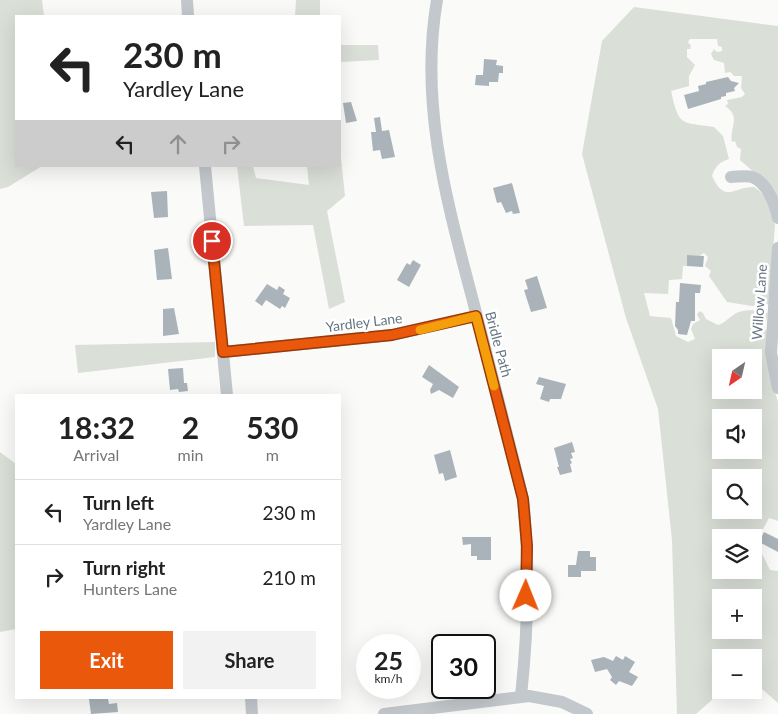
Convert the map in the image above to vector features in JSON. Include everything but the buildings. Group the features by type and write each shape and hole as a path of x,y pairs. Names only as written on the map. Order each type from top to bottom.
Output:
{"street":[{"path":"187,0 188,15"},
{"name":"Bridle Path","path":"436,0 430,70 435,139 449,215 523,499 527,546 525,657 521,696"},
{"path":"205,167 227,394"},
{"path":"731,177 752,177 763,185 772,199 778,218"},
{"name":"Willow Lane","path":"778,248 771,353 778,388"},
{"name":"Yardley Lane","path":"223,352 392,335 476,316"},
{"path":"384,714 521,696 557,700 587,714"},
{"path":"251,699 252,714"}],"shaded area":[{"path":"0,0 42,0 44,15 15,15 15,167 40,167 8,187 0,189"},
{"path":"296,0 320,0 320,15 295,15"},
{"path":"634,7 778,26 778,203 771,185 767,184 740,160 741,149 737,147 735,141 732,142 734,118 730,110 725,106 728,104 727,100 742,97 745,94 741,88 742,76 734,76 730,72 725,73 724,63 714,60 711,54 714,49 717,52 722,51 722,47 718,46 717,39 690,39 688,42 691,46 690,49 687,49 687,57 695,65 689,76 689,86 671,91 676,111 683,121 714,127 723,136 729,159 718,165 712,176 721,190 730,192 754,187 759,190 769,203 775,225 769,304 752,306 727,302 709,276 711,271 705,266 708,257 704,253 699,256 687,255 687,266 683,266 682,279 669,280 668,294 644,293 650,316 671,318 676,336 688,342 695,339 691,329 693,324 700,320 697,315 699,311 703,313 706,319 718,325 740,312 768,313 764,329 767,331 770,376 778,402 778,521 769,518 762,529 712,529 712,579 762,579 762,554 770,570 778,571 778,703 762,689 762,649 712,649 713,699 696,714 677,714 672,540 658,409 626,318 582,154 602,41"},
{"path":"341,45 378,45 379,60 341,62"},
{"path":"341,158 345,196 327,211 345,302 329,309 313,225 244,226 237,167 253,167 256,178 309,185 307,167 341,167"},
{"path":"215,342 215,357 78,373 75,345"},
{"path":"0,452 15,463 15,629 0,632"}],"slow traffic":[{"path":"420,330 476,316 494,386"}],"route":[{"path":"212,241 223,352 259,350 315,342 392,335 476,316 523,499 527,546 526,596"}]}
